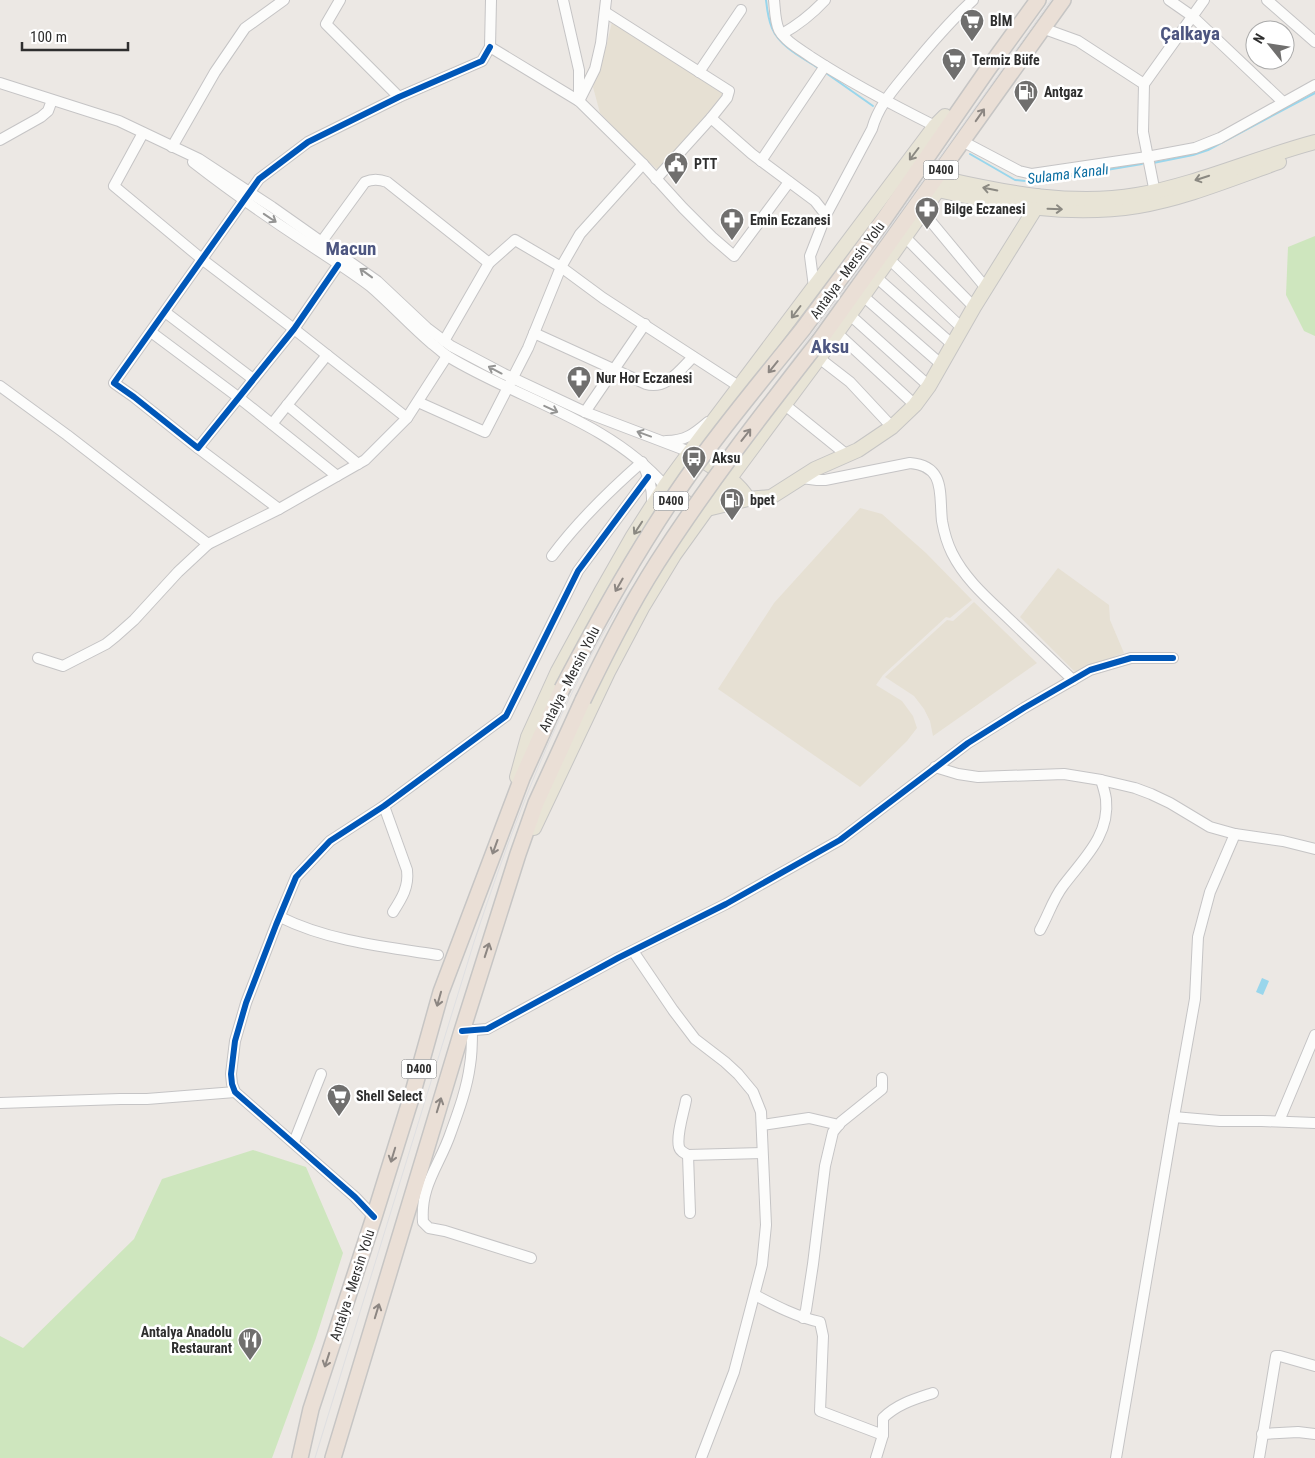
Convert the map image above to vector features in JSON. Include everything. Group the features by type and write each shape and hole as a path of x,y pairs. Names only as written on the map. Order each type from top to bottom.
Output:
{"highway":[{"path":"940,121 1025,0"},
{"name":"Antalya - Mersin Yolu","path":"300,1458 311,1409 413,1092 441,992 503,825 562,689 612,597 674,496 705,452 803,329 882,222 1038,0"},
{"name":"Antalya - Mersin Yolu","path":"333,1458 467,1031 499,912 536,803 583,700 632,605 657,564 730,456 820,340 1063,0"},
{"path":"940,121 988,69"},
{"path":"942,185 958,146"},
{"path":"293,1458 311,1409"}],"main road":[{"path":"503,825 528,737 558,671 633,536 665,486 690,452 940,121"},
{"path":"499,912 538,819 608,672 643,606 674,555 819,358 942,185 990,190 1036,202 1107,209 1138,206 1156,196 1182,196 1286,159 1315,143"},
{"path":"665,486 690,505 707,509 771,496 815,470 858,450 892,427 915,405 942,366 974,307 1036,202"},
{"path":"690,452 729,479 744,492 748,500"}],"street":[{"path":"173,148 215,72 246,28 284,0"},
{"path":"340,0 326,24 399,97"},
{"path":"279,509 114,383 203,260 258,179 308,142 399,97 482,60 490,47 491,0"},
{"path":"563,0 579,70 579,101"},
{"path":"579,101 595,69 601,43 606,0"},
{"path":"774,0 778,28 782,34 822,70 884,101 940,121"},
{"path":"782,34 796,26 825,0"},
{"path":"814,287 810,256 826,215 872,129 884,101 918,59 960,12 974,0"},
{"path":"1168,0 1192,16 1283,102"},
{"path":"1156,196 1143,132 1144,84 1204,0"},
{"path":"1267,0 1315,42"},
{"path":"699,72 741,10"},
{"path":"605,12 728,90 727,98 712,118 656,179"},
{"path":"1042,28 1078,41 1144,84"},
{"path":"490,47 579,101 643,164 706,231 734,256 790,182"},
{"path":"761,161 822,70"},
{"path":"0,83 119,121 199,159 338,265 369,286 447,356 507,388 597,431 642,462 665,486"},
{"path":"958,146 1019,171 1032,174 1147,157 1194,148 1220,138 1315,85"},
{"path":"0,140 41,118 48,111 52,100"},
{"path":"712,118 761,161 816,201 826,215"},
{"path":"143,133 114,186 203,260 294,328 407,418"},
{"path":"418,402 485,432 528,348 560,268 580,234 643,164"},
{"path":"322,241 365,182 378,179 386,182 489,263"},
{"path":"246,196 322,241 377,281 444,342 512,378 585,412 690,452"},
{"path":"923,212 986,288"},
{"path":"905,237 974,307"},
{"path":"444,342 489,263 515,240 740,387"},
{"path":"889,259 962,328"},
{"path":"198,448 294,328 338,265"},
{"path":"876,277 953,345"},
{"path":"863,296 942,366"},
{"path":"165,312 253,379"},
{"path":"850,315 929,386"},
{"path":"585,412 644,324"},
{"path":"151,332 238,397 336,476"},
{"path":"534,333 646,384 656,386 668,381 693,357"},
{"path":"837,333 915,405"},
{"path":"272,424 327,355"},
{"path":"38,658 63,666 106,644 134,620 178,572 208,544 279,509 365,460 407,418 447,356"},
{"path":"819,358 850,382 892,427"},
{"path":"0,386 208,544"},
{"path":"287,405 358,464"},
{"path":"784,405 847,455"},
{"path":"662,441 677,441 693,434 720,412"},
{"path":"642,462 653,494 652,506"},
{"path":"552,556 575,526 614,486 642,462"},
{"path":"802,478 825,480 910,462 929,468 936,477 940,487 942,521 947,544 958,566 973,585 1073,680"},
{"path":"374,1217 355,1197 294,1142 235,1092 231,1074 234,1041 246,1003 296,877 330,841 384,806 506,716 578,571 648,477"},
{"path":"531,1258 429,1228 423,1222 422,1209 427,1186 442,1156 466,1089 470,1064 467,1031 487,1029 633,950 726,904 840,840 968,743 1090,670 1131,658 1173,658"},
{"path":"935,767 958,774 978,777 1064,774 1101,780 1151,794 1210,827 1235,834 1283,841 1315,849"},
{"path":"1040,930 1062,887 1100,838 1106,813 1106,799 1101,780"},
{"path":"384,806 408,875 406,890 393,912"},
{"path":"1116,1458 1195,999 1198,936 1210,892 1235,834"},
{"path":"280,917 293,924 348,940 438,955"},
{"path":"633,950 694,1039 731,1068 753,1092 761,1112 766,1225 762,1265 734,1372 702,1458"},
{"path":"1279,1121 1315,1035"},
{"path":"294,1142 320,1074"},
{"path":"803,1318 813,1264 828,1149 833,1132 882,1088 882,1078"},
{"path":"0,1103 147,1099 235,1092"},
{"path":"686,1100 679,1145 681,1150 688,1155 762,1153"},
{"path":"1174,1117 1220,1121 1315,1122"},
{"path":"762,1125 809,1118 839,1125"},
{"path":"688,1155 690,1213"},
{"path":"755,1295 803,1318 820,1322 823,1336 820,1411 883,1435"},
{"path":"1259,1458 1276,1356 1315,1366"},
{"path":"876,1458 883,1435 883,1418 891,1410 904,1403 933,1393"},
{"path":"1262,1434 1298,1432 1315,1434"}],"shaded area":[{"path":"612,22 723,92 720,99 659,171 600,113 593,87"},
{"path":"860,508 882,514 926,553 972,600 950,618 946,617 883,675 876,685 902,701 913,716 917,728 907,741 860,787 718,689 774,603"},
{"path":"1058,568 1109,605 1110,620 1124,653 1075,672 1020,617"},
{"path":"974,602 1037,663 933,736 930,721 914,696 885,677 947,620 953,621"}],"green space":[{"path":"1315,236 1315,336 1304,331 1286,295 1288,247"},
{"path":"253,1150 306,1167 343,1253 316,1338 272,1458 0,1458 0,1336 23,1348 134,1239 162,1179"}],"water":[{"path":"1262,978 1269,981 1263,995 1256,992"}],"waterway":[{"name":"Sulama Kanalı","path":"766,0 772,28 780,41 820,69"},
{"name":"Sulama Kanalı","path":"826,73 873,106"},
{"name":"Sulama Kanalı","path":"1153,163 1208,150 1315,93"},
{"name":"Sulama Kanalı","path":"970,154 1015,180 1035,182 1142,164"}],"tram line":[{"path":"315,1458 487,902 547,746 583,671 619,607 689,503 906,205 1051,0"},
{"path":"636,570 690,485 751,404"}],"cycle path":[{"path":"338,265 294,329 198,448 114,383 259,179 308,142 399,97 482,61 490,47"},
{"path":"374,1217 355,1197 235,1092 231,1074 235,1041 246,1003 296,877 330,841 384,806 506,716 578,571 648,477"},
{"path":"462,1031 487,1029 618,958 726,904 840,840 968,743 1090,670 1131,658 1173,658"}],"place":[{"name":"BİM","path":"972,42"},
{"name":"Termiz Büfe","path":"954,81"},
{"name":"Antgaz","path":"1026,113"},
{"name":"PTT","path":"676,185"},
{"name":"Bilge Eczanesi","path":"927,230"},
{"name":"Emin Eczanesi","path":"732,241"},
{"name":"Nur Hor Eczanesi","path":"579,399"},
{"name":"Aksu","path":"694,479"},
{"name":"bpet","path":"732,521"},
{"name":"Shell Select","path":"339,1117"},
{"name":"Antalya Anadolu Restaurant","path":"250,1361"}],"district":[{"name":"Çalkaya","path":"1190,33"},
{"name":"Macun","path":"351,248"},
{"name":"Aksu","path":"830,346"}]}
